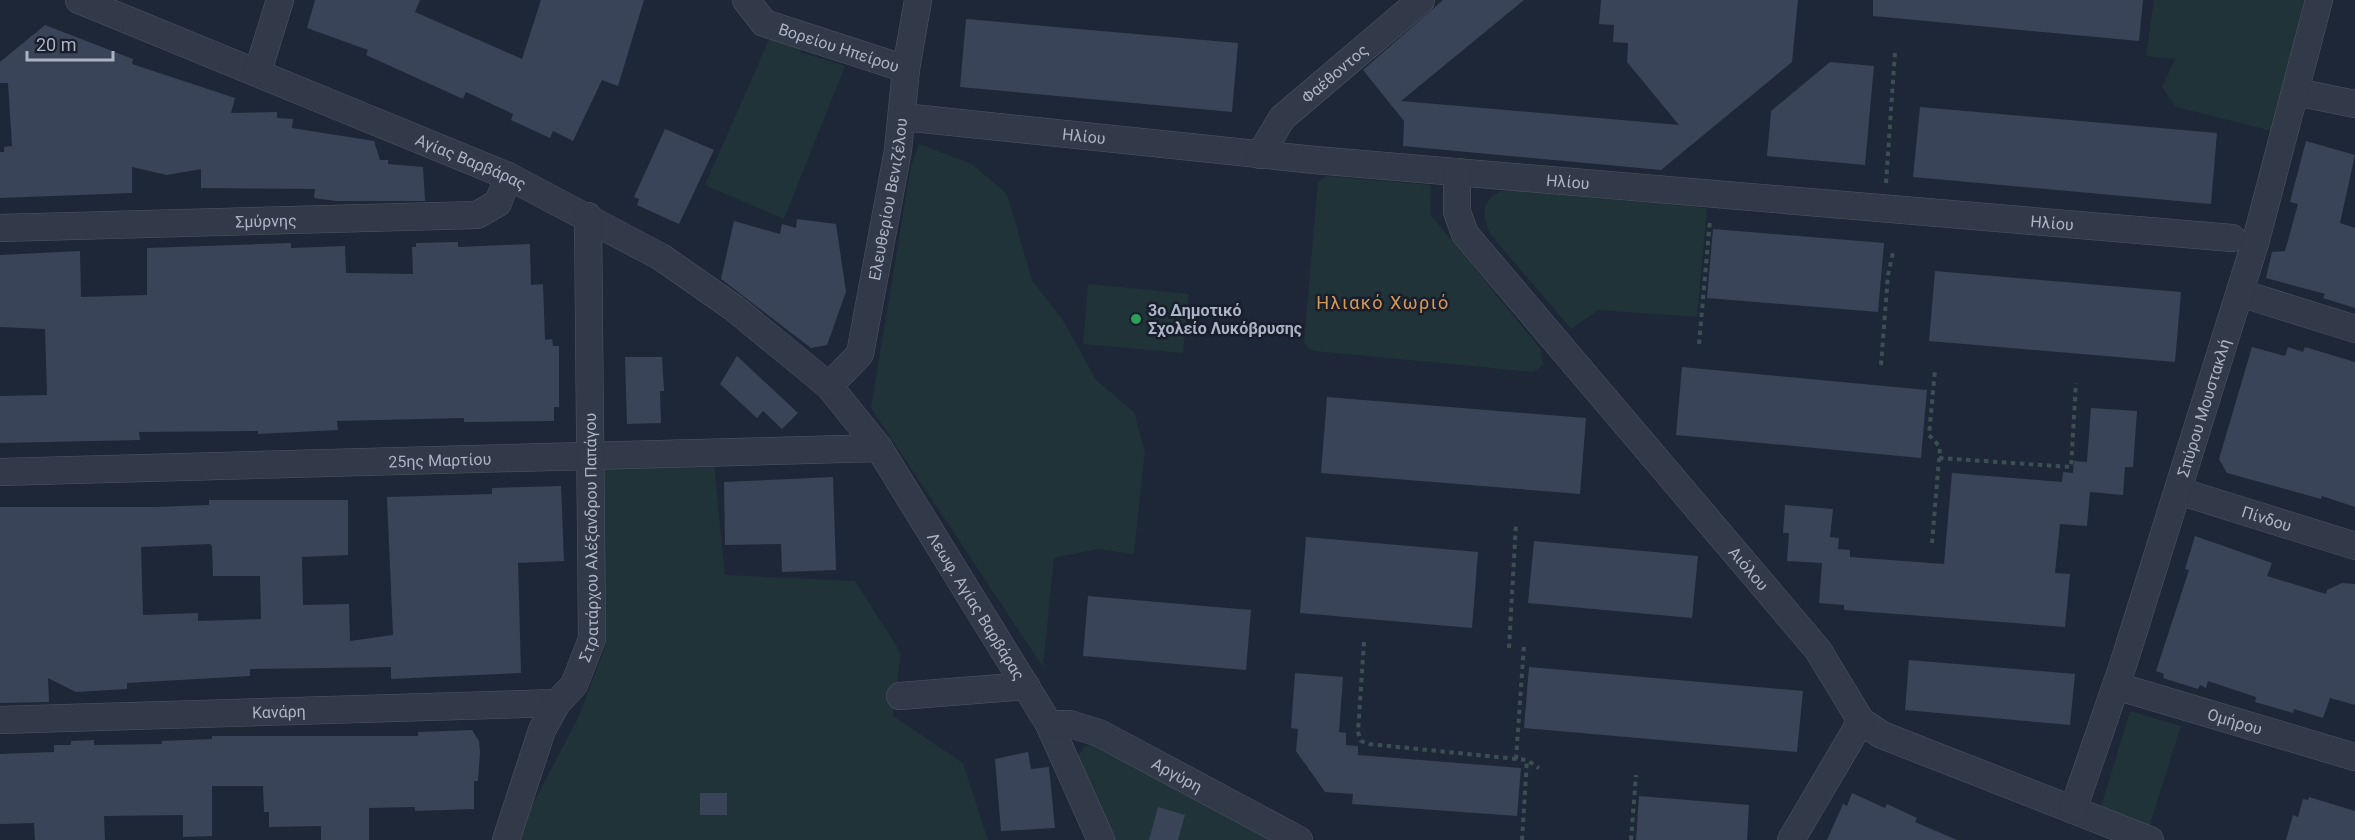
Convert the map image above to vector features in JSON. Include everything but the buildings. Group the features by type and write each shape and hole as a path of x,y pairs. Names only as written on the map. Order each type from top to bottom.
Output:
{"street":[{"name":"Αγίας Βαρβάρας","path":"79,0 258,71 508,176 588,216 661,257 735,308 829,386"},
{"path":"258,71 280,0"},
{"name":"Βορείου Ηπείρου","path":"746,0 764,22 906,69"},
{"name":"Ελευθερίου Βενιζέλου","path":"829,386 860,354 903,117 906,69 918,0"},
{"name":"Φαέθοντος","path":"1260,155 1282,118 1421,0"},
{"name":"Σπύρου Μουστακλή","path":"2073,810 2179,491 2240,292 2296,92 2319,0"},
{"path":"2296,92 2355,104"},
{"name":"Ηλίου","path":"903,117 1260,155 2232,238"},
{"name":"Αιόλου","path":"1457,172 1456,212 1465,234 1818,650 1861,721 1882,735 2150,840"},
{"name":"Σμύρνης","path":"0,228 477,215 498,202 508,176"},
{"name":"Στρατάρχου Αλέξανδρου Παπάγου","path":"506,840 542,730 557,703 574,685 592,639 588,216"},
{"path":"2240,292 2355,329"},
{"name":"Λεωφ. Αγίας Βαρβάρας","path":"829,386 879,448 1049,724 1101,840"},
{"name":"25ης Μαρτίου","path":"0,471 879,448"},
{"name":"Πίνδου","path":"2179,491 2355,546"},
{"path":"900,696 1026,686"},
{"name":"Ομήρου","path":"2116,686 2355,758"},
{"name":"Κανάρη","path":"0,720 557,703"},
{"path":"1791,840 1861,721"},
{"name":"Αργύρη","path":"1049,724 1070,724 1099,733 1299,840"}],"path":[{"path":"1885,207 1895,52"},
{"path":"1699,344 1712,193"},
{"path":"1881,364 1888,274 1893,252"},
{"path":"1932,543 1940,447 1929,435 1935,370"},
{"path":"1939,458 2071,467 2076,383"},
{"path":"1509,648 1516,524"},
{"path":"1364,642 1358,732 1361,741 1369,744 1527,760 1539,768"},
{"path":"1516,759 1524,645"},
{"path":"1522,840 1527,760"},
{"path":"1631,840 1636,775"}],"green space":[{"path":"2154,0 2304,0 2272,131 2176,107 2162,87 2175,59 2146,56"},
{"path":"772,33 802,46 800,52 845,66 784,219 705,185"},
{"path":"919,144 972,164 1007,194 1032,280 1064,322 1096,380 1134,412 1145,452 1134,554 1097,549 1054,558 1043,667 871,408 911,166"},
{"path":"1326,176 1431,185 1430,214 1540,348 1543,365 1533,372 1315,351 1308,348 1304,342 1318,182"},
{"path":"1506,190 1707,208 1697,317 1598,310 1571,329 1487,228 1484,214 1487,202"},
{"name":"3ο Δημοτικό Σχολείο Λυκόβρυσης","path":"1088,284 1189,294 1183,353 1083,344"},
{"path":"598,462 714,463 725,575 855,581 901,653 893,716 963,763 988,840 519,840 525,819 579,716 606,644"},
{"path":"2130,711 2181,726 2149,827 2101,807"},
{"path":"1102,744 1271,840 1110,840 1078,768 1079,754 1085,746"}],"place":[{"name":"3ο Δημοτικό Σχολείο Λυκόβρυσης","path":"1136,319"}],"district":[{"name":"Ηλιακό Χωριό","path":"1383,303"}]}
